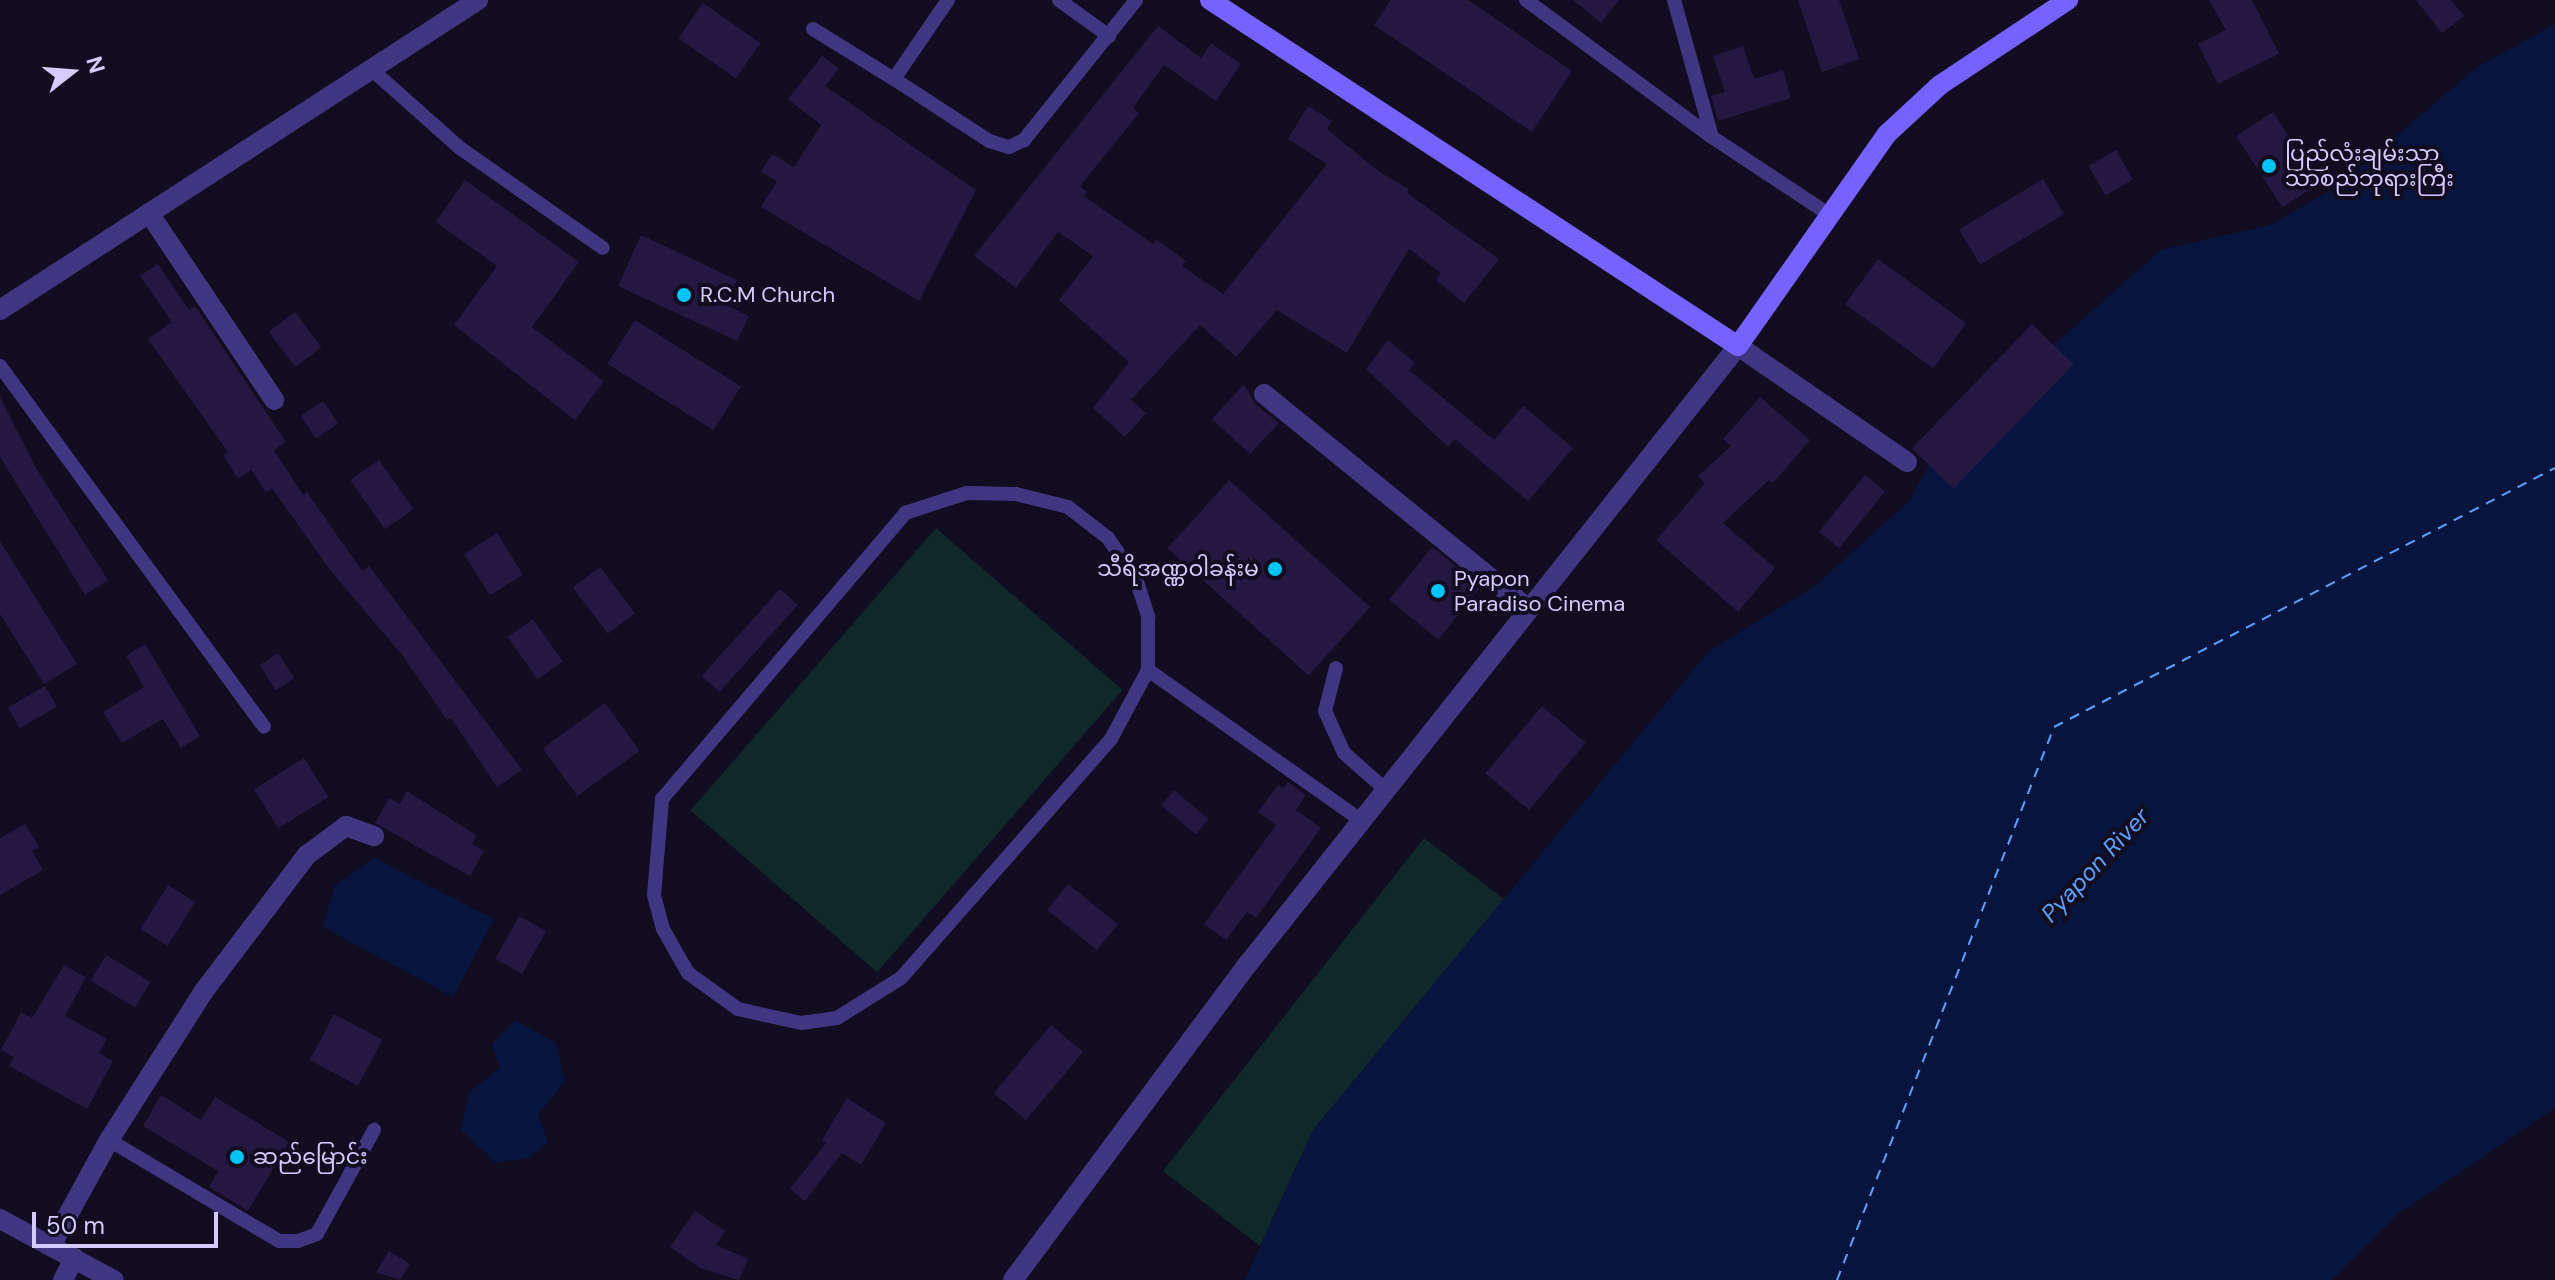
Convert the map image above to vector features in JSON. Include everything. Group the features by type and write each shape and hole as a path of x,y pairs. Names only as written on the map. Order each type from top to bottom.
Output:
{"main road":[{"path":"1210,0 1738,346 1887,134 1940,85 2068,0"}],"street":[{"path":"0,310 478,0"},
{"path":"149,213 274,400"},
{"path":"1013,1280 1386,790 1738,346 1907,462"},
{"path":"1264,394 1529,609"},
{"path":"51,1246 109,1140 204,991 307,855 346,826 374,836"},
{"path":"0,1219 114,1280"},
{"path":"63,1280 74,1258"}],"lane":[{"path":"894,79 948,0"},
{"path":"1059,0 1109,36"},
{"path":"813,29 989,141 1009,147 1024,140 1136,0"},
{"path":"1526,0 1712,137 1830,215"},
{"path":"1674,0 1712,137"},
{"path":"371,69 460,148 603,248"},
{"path":"0,366 264,727"},
{"path":"967,493 1016,494 1068,507 1108,538 1136,579 1148,617 1148,670 1111,739 901,978 860,1008 837,1018 801,1023 738,1009 688,973 672,949 654,895 662,799 910,509 967,493"},
{"path":"1336,668 1325,711 1344,753 1386,790"},
{"path":"1148,670 1362,821"},
{"path":"109,1140 279,1241 298,1241 317,1234 374,1130"}],"green space":[{"path":"936,528 1122,690 877,972 691,810"},
{"path":"1424,838 1504,899 1313,1130 1260,1246 1163,1171"}],"water":[{"name":"Pyapon River","path":"2555,24 2555,1108 2398,1214 2332,1280 1245,1280 1313,1130 1709,651 1815,586 1910,500 1947,431 2003,390 2161,250 2270,225 2337,187 2476,68"},
{"path":"375,858 494,919 453,997 323,927 335,885"},
{"path":"516,1020 556,1043 565,1082 538,1114 548,1143 527,1159 495,1162 461,1130 469,1093 500,1068 492,1044"}],"building":[{"path":"1391,0 1468,0 1572,71 1532,132 1374,25"},
{"path":"1573,0 1619,0 1601,23"},
{"path":"1798,0 1839,0 1859,59 1822,72"},
{"path":"2209,0 2252,0 2279,54 2218,84 2198,44 2226,30"},
{"path":"2416,0 2451,0 2464,16 2442,33"},
{"path":"703,3 760,43 736,78 678,38"},
{"path":"1158,26 1201,58 1211,43 1241,64 1216,101 1164,65 1133,108 1139,113 1080,186 1087,192 1084,196 1153,244 1156,239 1186,261 1182,266 1223,294 1327,164 1288,139 1308,106 1332,121 1327,129 1378,171 1409,189 1407,193 1499,259 1464,303 1436,280 1441,273 1409,249 1347,353 1277,310 1236,357 1200,325 1131,400 1146,413 1125,437 1093,408 1129,362 1059,300 1093,256 1058,232 1016,288 974,256"},
{"path":"1743,46 1754,79 1783,70 1791,98 1718,121 1711,96 1725,92 1713,56"},
{"path":"822,56 839,69 825,86 976,190 919,301 761,207 777,181 761,172 772,154 794,167 821,125 788,99"},
{"path":"2273,112 2319,183 2282,207 2236,136"},
{"path":"2116,150 2133,179 2105,195 2088,166"},
{"path":"2043,179 2064,214 1980,265 1959,229"},
{"path":"465,180 579,262 532,327 604,381 575,420 454,325 497,266 436,222"},
{"name":"R.C.M Church","path":"641,235 737,280 726,305 749,316 737,341 618,286"},
{"path":"1878,259 1966,323 1933,368 1845,304"},
{"path":"158,264 189,310 195,306 286,442 274,450 303,495 307,492 362,571 369,566 522,770 497,787 451,718 447,720 403,656 330,570 272,488 266,492 251,470 238,479 223,455 228,452 148,339 172,322 140,276"},
{"path":"295,312 321,347 295,367 269,332"},
{"path":"635,320 741,386 713,430 607,364"},
{"path":"2032,324 2074,364 1954,489 1912,448"},
{"path":"1388,340 1415,363 1409,370 1494,440 1523,406 1573,448 1528,501 1455,439 1448,447 1366,369"},
{"path":"1244,384 1255,404 1279,423 1250,454 1212,419"},
{"path":"0,397 36,468 108,580 85,595 0,457"},
{"path":"1760,397 1810,440 1773,483 1769,480 1723,523 1775,568 1738,612 1656,540 1705,483 1698,476 1731,446 1723,439"},
{"path":"323,401 338,423 316,438 301,416"},
{"path":"379,460 413,509 385,529 350,480"},
{"path":"1865,475 1885,491 1839,548 1819,532"},
{"path":"1229,480 1370,607 1309,676 1167,548"},
{"path":"497,533 523,575 490,595 464,554"},
{"path":"0,541 77,664 44,684 0,614"},
{"name":"Pyapon Paradiso Cinema","path":"1432,547 1481,587 1438,639 1389,600"},
{"path":"600,567 635,613 608,634 573,587"},
{"path":"780,589 798,605 720,692 702,676"},
{"path":"533,619 563,662 537,679 508,637"},
{"path":"145,644 200,736 181,748 163,719 122,743 103,712 144,687 126,656"},
{"path":"278,653 294,678 276,690 260,665"},
{"path":"45,686 57,707 20,728 8,708"},
{"path":"605,703 640,751 577,796 543,748"},
{"path":"1542,706 1586,743 1529,810 1485,773"},
{"path":"304,758 328,797 278,828 254,789"},
{"path":"1288,782 1306,795 1296,810 1321,828 1256,918 1247,912 1226,940 1204,924 1276,825 1258,812 1278,785 1283,788"},
{"path":"1174,790 1208,819 1196,834 1161,805"},
{"path":"407,791 476,835 472,844 484,851 470,876 375,823 389,798 400,804"},
{"path":"25,824 39,847 32,851 43,870 0,895 0,838"},
{"path":"1068,884 1118,924 1097,950 1047,910"},
{"path":"168,885 195,902 168,946 140,929"},
{"path":"519,916 546,931 522,974 495,959"},
{"path":"106,955 151,982 135,1007 91,981"},
{"path":"64,965 86,977 65,1016 107,1039 99,1053 113,1061 87,1109 9,1066 14,1057 1,1050 21,1012 32,1018"},
{"path":"334,1014 383,1040 358,1086 310,1060"},
{"path":"1051,1025 1083,1052 1026,1120 994,1093"},
{"name":"ဆည်မြောင်း","path":"161,1095 201,1120 215,1097 289,1142 248,1211 209,1187 218,1171 143,1126"},
{"path":"847,1098 886,1123 861,1165 842,1153 805,1201 790,1189 826,1143 822,1140"},
{"path":"695,1211 725,1231 716,1245 748,1259 739,1280 700,1268 670,1247"},
{"path":"389,1251 410,1264 400,1280 376,1272"}],"ferry route":[{"path":"1837,1280 2054,727 2555,468"}],"place":[{"name":"ပြည်လုံးချမ်းသာ သာစည်ဘုရားကြီး","path":"2269,166"},
{"name":"R.C.M Church","path":"684,295"},
{"name":"သီရိအဏ္ဏဝါခန်းမ","path":"1275,569"},
{"name":"Pyapon Paradiso Cinema","path":"1438,591"},
{"name":"ဆည်မြောင်း","path":"237,1157"}]}
